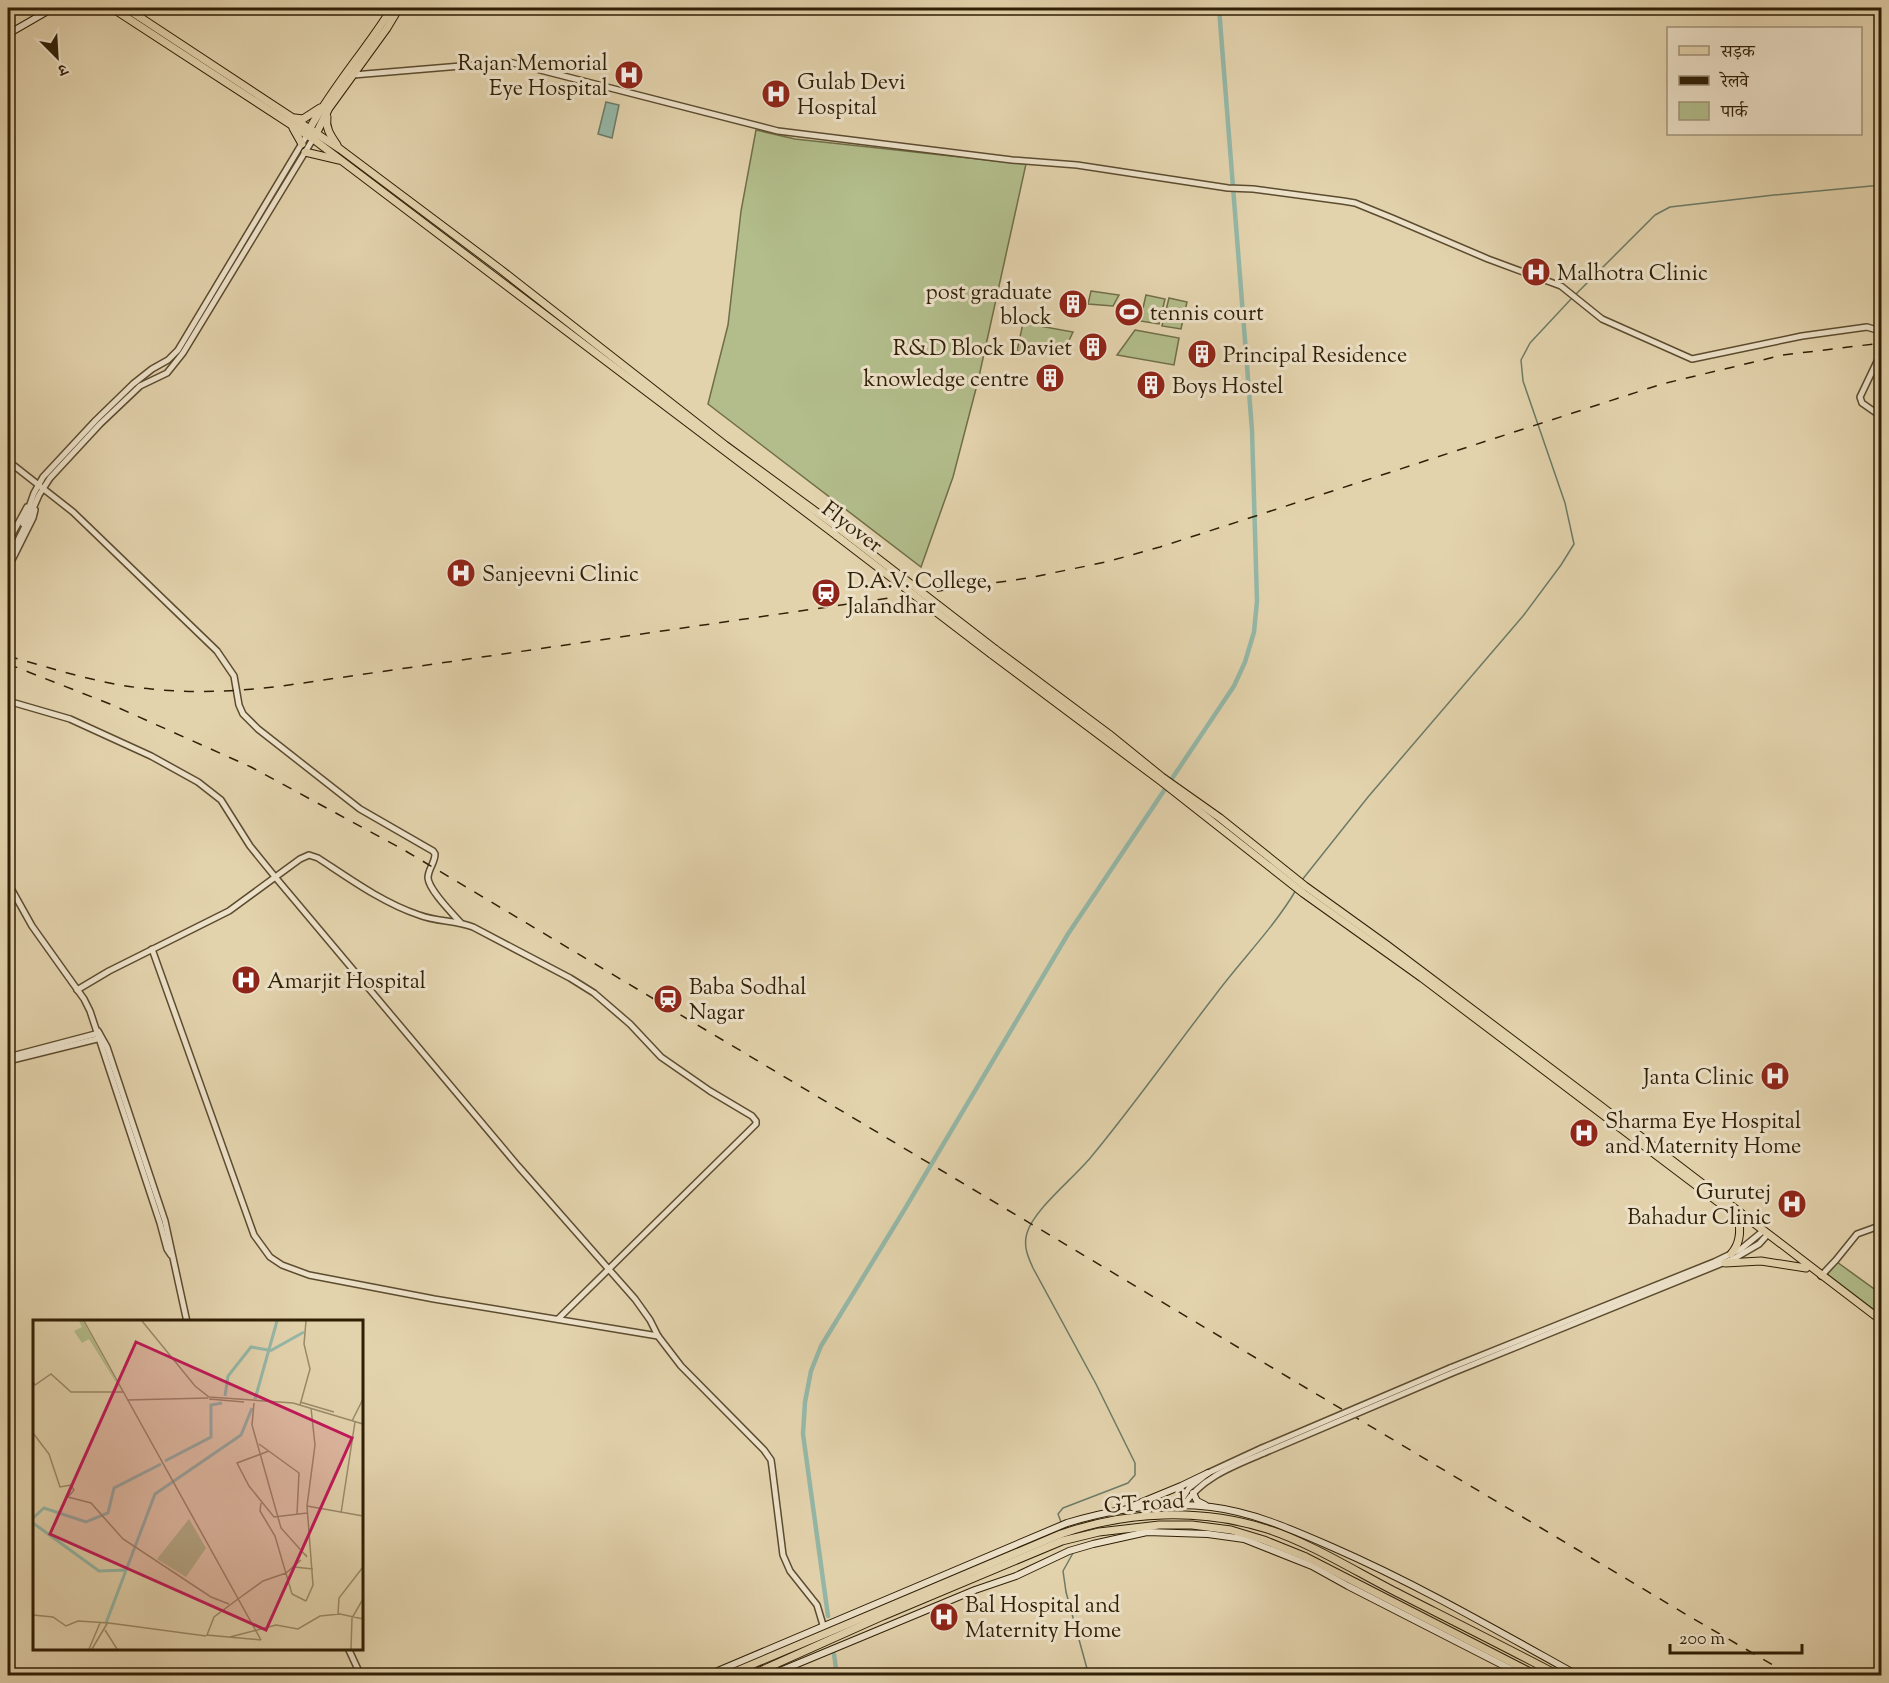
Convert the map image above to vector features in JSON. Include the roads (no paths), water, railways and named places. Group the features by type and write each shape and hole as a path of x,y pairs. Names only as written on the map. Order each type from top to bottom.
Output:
{"main road":[{"path":"8,34 49,8"},
{"path":"111,8 340,149 500,269 723,447"},
{"path":"126,8 292,121 302,144"},
{"path":"312,133 327,106 392,8"},
{"path":"292,121 311,115 327,106 353,75 399,8"},
{"path":"327,106 326,122 329,132 340,149"},
{"path":"312,133 341,160 723,447"},
{"path":"305,152 341,160"},
{"name":"Flyover","path":"723,447 1107,737 1303,889"},
{"path":"1303,889 1881,1322"},
{"path":"1303,889 1387,945 1597,1103 1806,1268 1818,1274"},
{"path":"1731,1254 1738,1242 1740,1224 1738,1217"},
{"path":"1725,1263 1761,1261 1806,1268"},
{"path":"706,1676 1067,1523 1129,1508 1208,1473"},
{"path":"1193,1493 1197,1501 1210,1507"},
{"path":"1129,1508 1181,1505 1210,1507 1260,1518 1304,1534 1399,1578 1579,1676"},
{"name":"GT road","path":"725,1676 1061,1534 1088,1524 1159,1515 1209,1517 1236,1521 1269,1530 1312,1549 1560,1676"},
{"name":"GT road","path":"749,1676 883,1616 1062,1541 1099,1532 1159,1524 1231,1530 1264,1540 1306,1557 1538,1676"},
{"path":"768,1676 964,1594 1016,1576 1069,1551 1147,1532 1208,1534 1244,1539 1312,1566 1524,1676"}],"street":[{"path":"353,75 509,62 778,131 1077,165 1228,188 1272,191 1355,203 1488,259 1561,286 1602,319 1692,359 1802,336 1867,327 1877,330 1881,335"},
{"path":"8,552 40,486 68,449 133,384 168,360 178,350 276,183 312,133"},
{"path":"40,486 140,386 167,373 175,364 305,152 312,133"},
{"path":"1881,351 1860,398 1862,403 1881,417"},
{"path":"8,460 92,530 217,651 234,676 243,714 258,729 360,808 435,854 429,871 429,883 460,922"},
{"path":"8,542 24,509 32,505"},
{"path":"8,560 25,526 32,505"},
{"path":"8,568 33,518 32,505"},
{"path":"8,701 70,719 151,756 198,782 220,800 250,846 276,878 518,1166 643,1310 658,1336 687,1372 769,1455 783,1556 790,1571 817,1605 824,1625"},
{"path":"77,990 229,910 304,856 313,856 406,910 438,920 460,922 561,972 594,993 630,1024 661,1057 710,1091 752,1116 756,1121 754,1128 558,1319"},
{"path":"8,883 32,926 87,1005 165,1221 187,1320"},
{"path":"152,949 254,1235 270,1257 282,1265 309,1275 434,1299 658,1336"},
{"path":"8,1057 99,1035"},
{"path":"8,1061 99,1035"},
{"path":"1818,1274 1836,1260 1857,1234 1881,1225"},
{"path":"1181,1505 1189,1488 1208,1473 1715,1264 1764,1234"},
{"path":"1715,1264 1725,1263 1748,1252 1764,1234"},
{"path":"1181,1505 1205,1482 1263,1451"},
{"path":"349,1650 361,1676"}],"waterway":[{"path":"828,1616 803,1434 805,1402 811,1371 821,1346 1068,934 1234,686 1245,662 1254,632 1257,601 1252,430 1219,8"},
{"path":"1575,295 1655,215 1670,207 1882,185"},
{"path":"1302,880 1368,797 1523,616 1574,544 1565,503 1523,381 1521,360 1530,343 1572,298"},
{"path":"1061,1522 1058,1514 1063,1508 1128,1483 1135,1475 1135,1463 1096,1384 1033,1268 1026,1247 1027,1233 1046,1204 1084,1165 1122,1118 1223,984 1277,918 1296,890"},
{"path":"1073,1553 1063,1571 1066,1592 1089,1676"},
{"path":"834,1654 837,1676"}],"railway":[{"path":"8,656 79,676 133,687 203,692 238,690 289,685 1028,578 1106,562 1160,547 1662,384 1783,355 1882,343"},
{"path":"8,664 110,704 251,767 404,850 1792,1676"}],"place":[{"name":"Rajan Memorial Eye Hospital","path":"629,75"},
{"name":"Gulab Devi Hospital","path":"776,94"},
{"name":"Malhotra Clinic","path":"1536,272"},
{"name":"post graduate block","path":"1073,304"},
{"name":"tennis court","path":"1129,312"},
{"name":"R&D Block Daviet","path":"1093,347"},
{"name":"Principal Residence","path":"1202,354"},
{"name":"knowledge centre","path":"1050,378"},
{"name":"Boys Hostel","path":"1151,385"},
{"name":"Sanjeevni Clinic","path":"461,573"},
{"name":"D.A.V. College, Jalandhar","path":"826,593"},
{"name":"Amarjit Hospital","path":"246,980"},
{"name":"Baba Sodhal Nagar","path":"668,999"},
{"name":"Janta Clinic","path":"1775,1076"},
{"name":"Sharma Eye Hospital and Maternity Home","path":"1584,1133"},
{"name":"Gurutej Bahadur Clinic","path":"1792,1204"},
{"name":"Bal Hospital and Maternity Home","path":"944,1617"}]}
